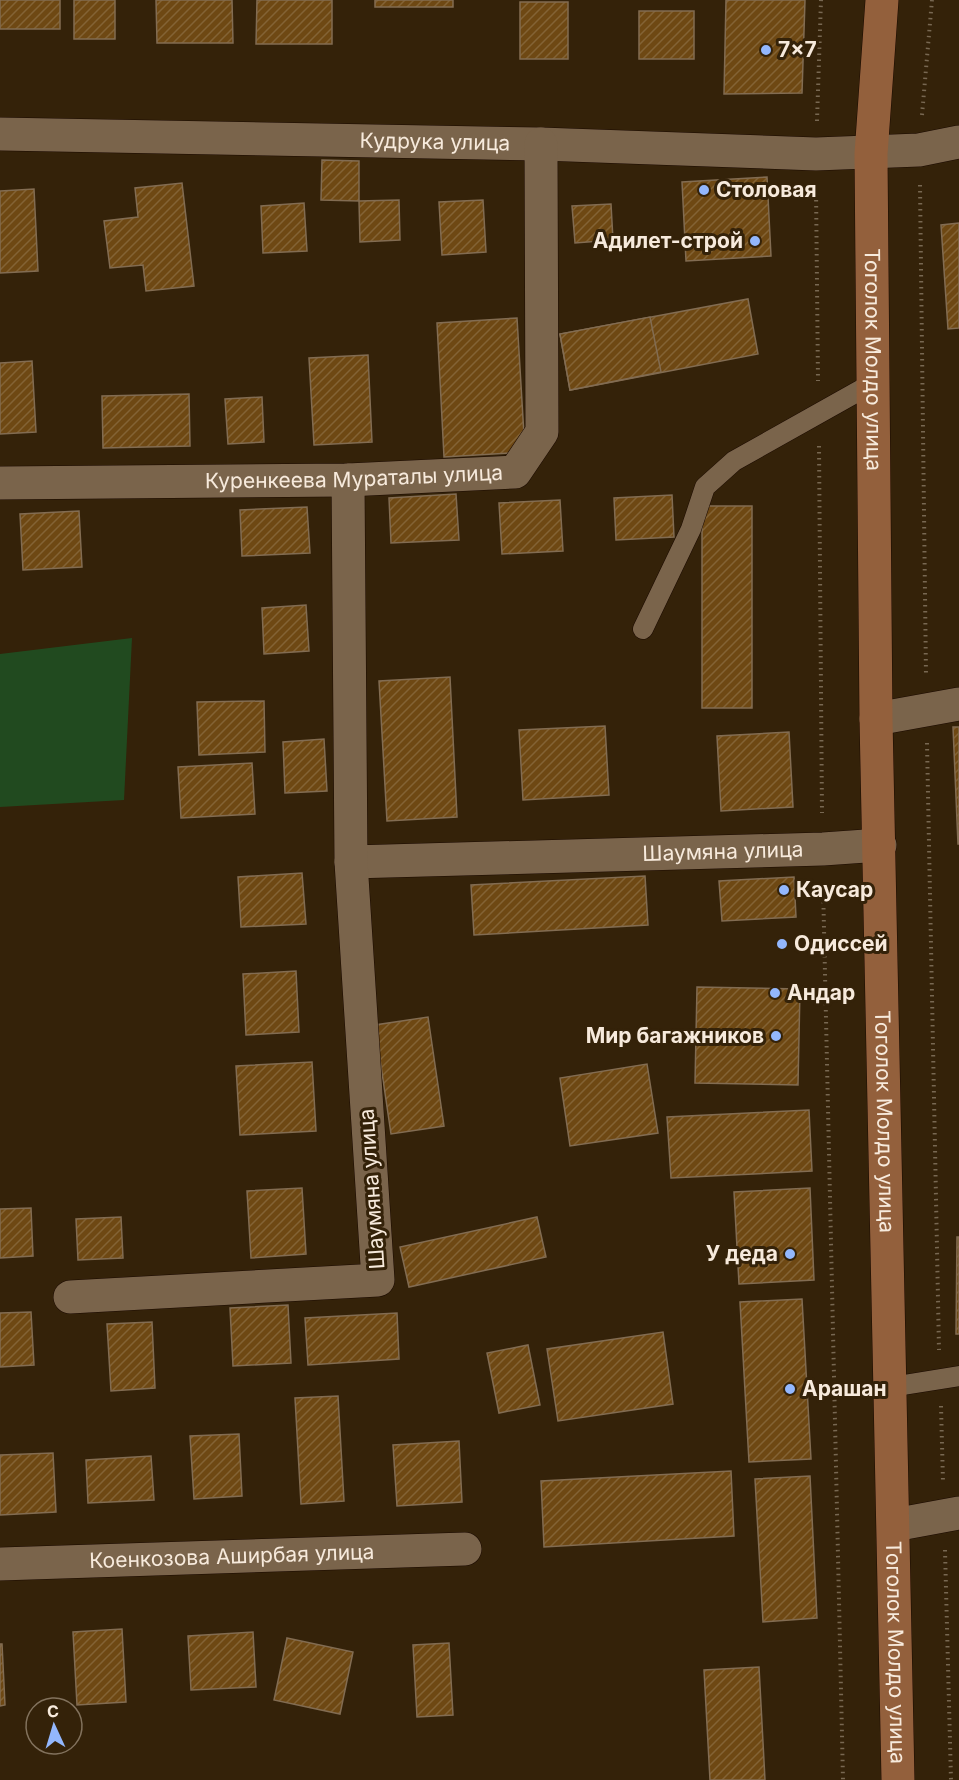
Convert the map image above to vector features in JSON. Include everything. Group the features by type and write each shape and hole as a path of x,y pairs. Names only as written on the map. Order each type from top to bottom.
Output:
{"main road":[{"name":"Тоголок Молдо улица","path":"882,0 871,153 876,719 898,1780"}],"street":[{"name":"Кудрука улица","path":"0,134 541,144 816,154 871,153"},
{"path":"871,153 919,150 959,142"},
{"name":"Куренкеева Мураталы улица","path":"0,483 348,480 515,472 542,432 541,144"},
{"name":"Шаумяна улица","path":"70,1297 378,1280 351,862 348,480"},
{"path":"876,719 959,704"},
{"name":"Шаумяна улица","path":"351,862 823,849 880,845"},
{"name":"Тоголок Молдо улица","path":"894,1525 952,1515"},
{"name":"Коенкозова Аширбая улица","path":"0,1564 465,1548"}],"lane":[{"path":"643,629 691,529 705,487 734,461 873,383"},
{"path":"891,1387 949,1377"}],"path":[{"path":"821,0 816,154 823,849 843,1780"},
{"path":"932,0 919,150 926,711 952,1515 951,1780"}],"green space":[{"path":"132,638 124,800 0,807 0,654"}],"building":[{"path":"0,0 60,0 60,29 0,29"},
{"path":"74,0 115,0 115,39 74,39"},
{"path":"156,0 232,0 233,43 157,43"},
{"path":"257,0 332,0 332,44 256,44"},
{"path":"375,0 453,0 453,7 375,7"},
{"path":"726,0 805,0 802,93 724,94"},
{"path":"520,2 568,2 568,59 520,59"},
{"path":"639,11 694,11 694,59 639,59"},
{"path":"322,160 359,161 359,201 321,200"},
{"path":"767,177 771,256 686,261 682,182"},
{"path":"182,183 194,286 146,291 143,265 110,268 104,221 138,217 135,188"},
{"path":"34,189 38,271 0,273 0,191"},
{"path":"399,200 400,240 360,242 359,201"},
{"path":"483,200 486,252 442,255 439,202"},
{"path":"304,203 307,251 263,253 261,206"},
{"path":"611,204 613,240 575,243 572,206"},
{"path":"959,223 959,328 948,329 941,225"},
{"path":"748,299 758,354 570,390 560,334"},
{"path":"650,317 661,372 570,390 560,334"},
{"path":"517,318 525,452 444,457 437,323"},
{"path":"368,355 372,442 314,445 309,358"},
{"path":"32,361 36,432 0,434 0,363"},
{"path":"189,394 190,446 103,448 102,396"},
{"path":"262,397 264,442 228,444 225,399"},
{"path":"456,494 459,540 391,543 389,498"},
{"path":"672,495 674,537 616,540 614,498"},
{"path":"560,500 563,551 502,554 499,503"},
{"path":"702,506 752,506 752,708 702,708"},
{"path":"307,507 310,553 242,556 240,510"},
{"path":"79,511 82,567 23,570 20,514"},
{"path":"306,605 309,651 264,654 262,608"},
{"path":"450,677 457,817 387,821 379,681"},
{"path":"264,701 265,752 199,755 197,702"},
{"path":"605,726 609,795 523,800 519,730"},
{"path":"953,727 959,727 959,844 958,844"},
{"path":"789,732 793,807 721,811 717,736"},
{"path":"324,739 327,791 285,793 283,742"},
{"path":"252,763 255,814 181,818 178,767"},
{"path":"302,873 306,924 241,927 238,877"},
{"path":"645,876 648,925 474,935 471,885"},
{"path":"794,877 796,917 722,921 719,881"},
{"path":"296,971 299,1032 246,1035 243,974"},
{"path":"697,987 800,989 798,1085 695,1083"},
{"path":"428,1017 444,1126 391,1134 375,1025"},
{"path":"312,1062 316,1131 240,1135 236,1066"},
{"path":"647,1064 658,1133 570,1146 560,1078"},
{"path":"809,1110 812,1171 671,1178 667,1117"},
{"path":"302,1188 306,1254 251,1258 247,1191"},
{"path":"810,1188 814,1280 739,1284 734,1192"},
{"path":"31,1208 33,1256 0,1258 0,1209"},
{"path":"121,1217 123,1258 78,1260 76,1219"},
{"path":"537,1217 546,1257 409,1287 400,1247"},
{"path":"957,1237 959,1237 959,1334 956,1334"},
{"path":"802,1299 811,1459 749,1462 740,1302"},
{"path":"288,1305 291,1363 233,1366 230,1308"},
{"path":"31,1312 34,1365 0,1367 0,1313"},
{"path":"397,1313 399,1359 308,1365 305,1318"},
{"path":"152,1322 155,1388 111,1391 107,1324"},
{"path":"663,1332 673,1404 558,1421 547,1349"},
{"path":"528,1345 540,1405 499,1413 487,1353"},
{"path":"338,1396 344,1501 301,1504 295,1398"},
{"path":"239,1434 242,1496 194,1499 190,1436"},
{"path":"459,1441 462,1502 397,1506 393,1445"},
{"path":"53,1453 56,1512 0,1515 0,1455"},
{"path":"151,1456 154,1500 88,1503 86,1460"},
{"path":"731,1471 734,1536 544,1547 541,1481"},
{"path":"810,1476 817,1618 763,1622 755,1479"},
{"path":"122,1629 126,1702 84,1705 84,1696 77,1696 73,1632"},
{"path":"253,1632 256,1687 191,1690 188,1636"},
{"path":"287,1638 353,1652 340,1714 274,1700"},
{"path":"449,1643 453,1715 417,1717 413,1645"},
{"path":"0,1644 2,1644 5,1705 0,1706"},
{"path":"759,1667 765,1780 710,1780 704,1670"}],"place":[{"name":"7x7","path":"766,50"},
{"name":"Столовая","path":"704,190"},
{"name":"Адилет-строй","path":"755,241"},
{"name":"Каусар","path":"784,890"},
{"name":"Одиссей","path":"782,944"},
{"name":"Андар","path":"775,993"},
{"name":"Мир багажников","path":"776,1036"},
{"name":"У деда","path":"790,1254"},
{"name":"Арашан","path":"790,1389"}]}
